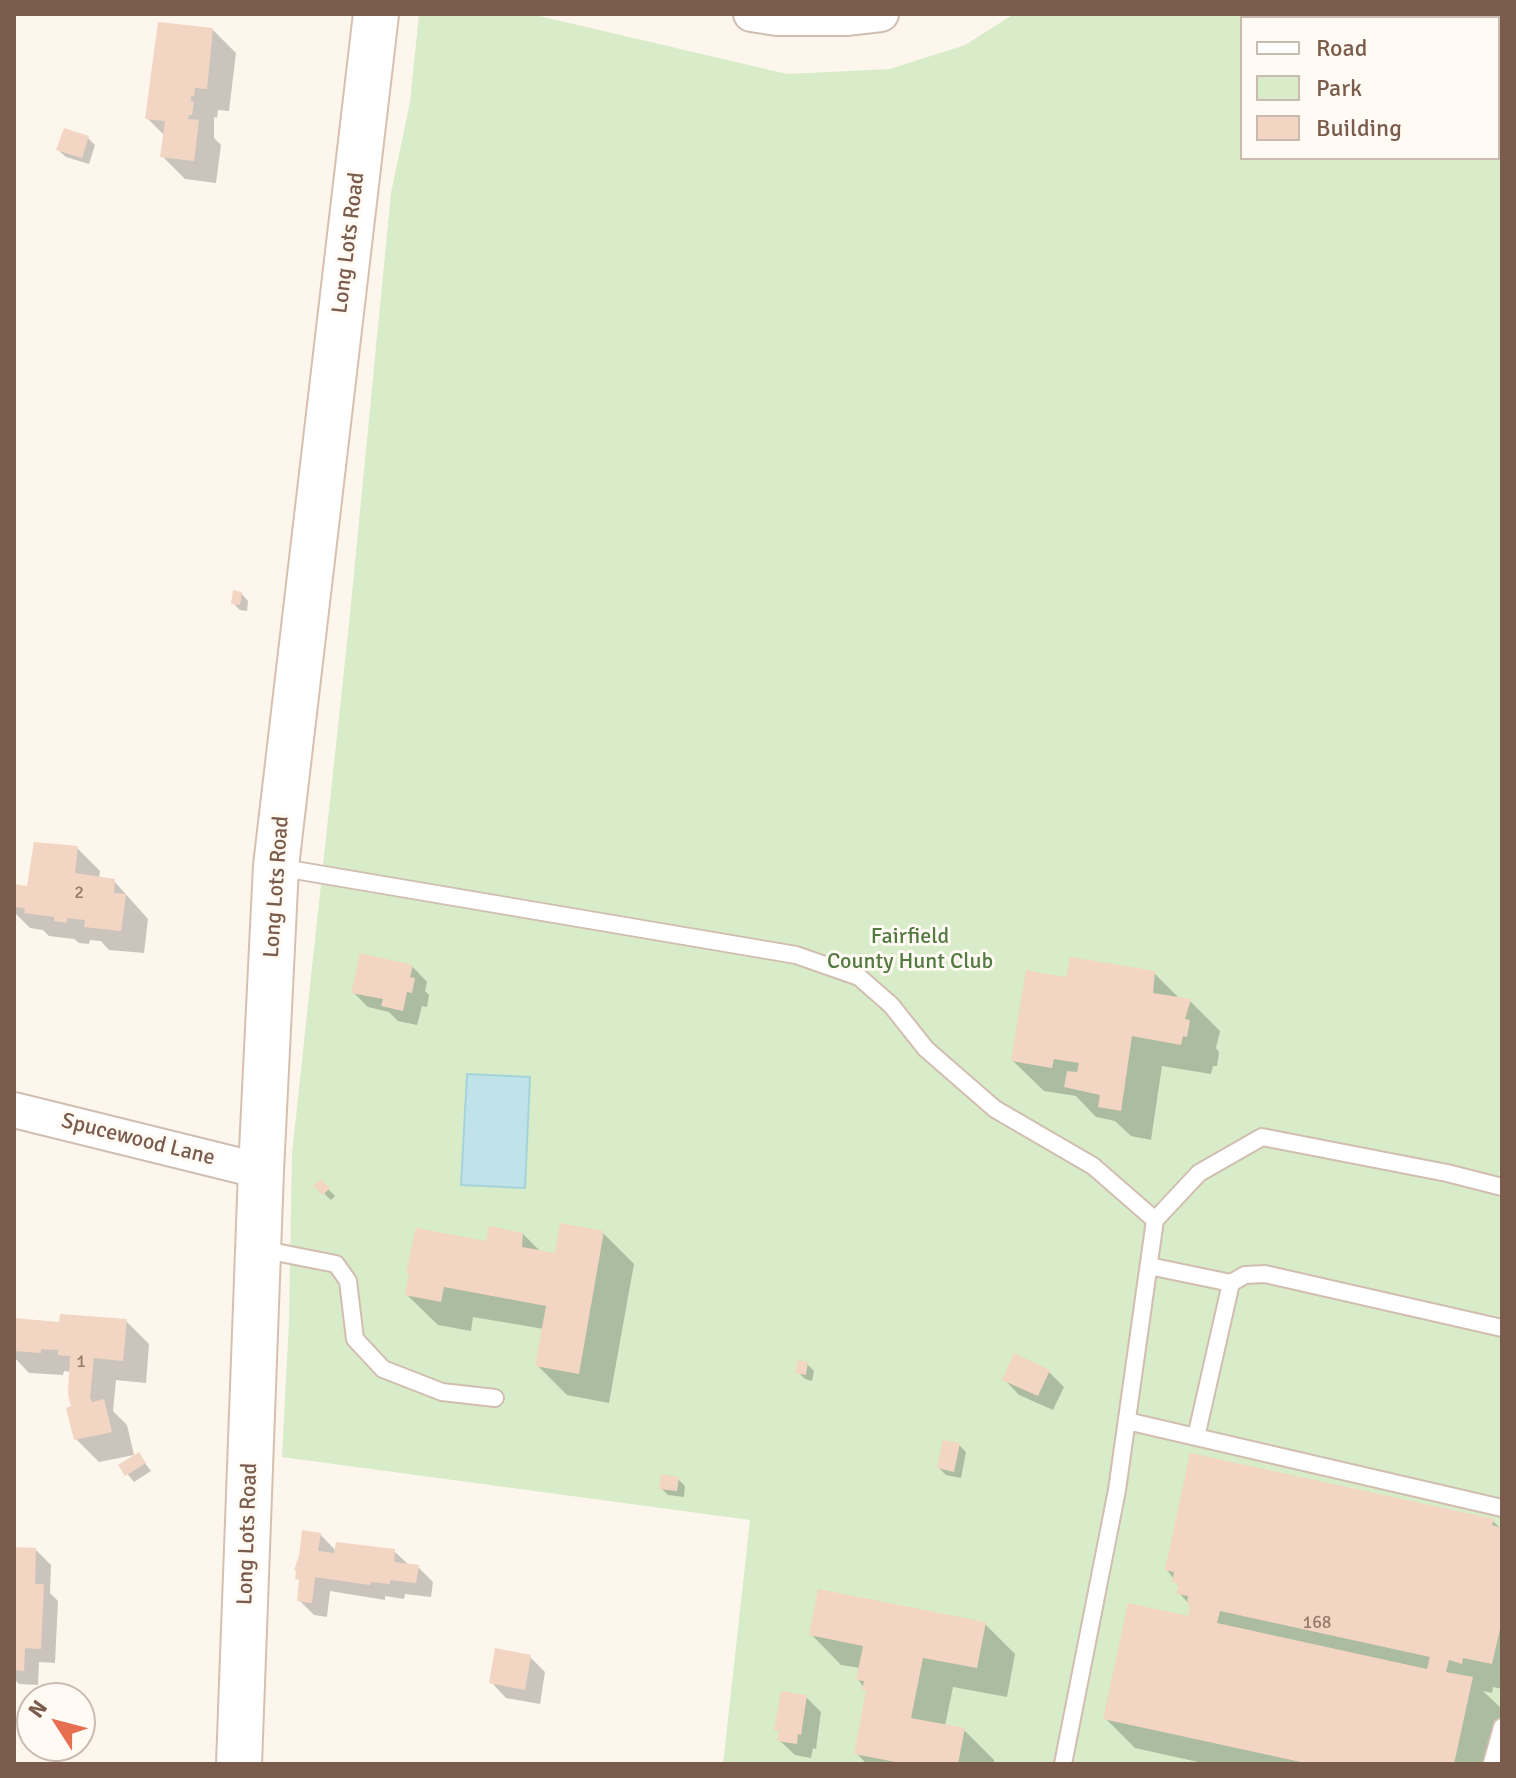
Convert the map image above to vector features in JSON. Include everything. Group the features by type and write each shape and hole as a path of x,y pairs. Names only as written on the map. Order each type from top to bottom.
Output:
{"main road":[{"name":"Long Lots Road","path":"239,1764 261,1171 276,866 376,14"}],"street":[{"path":"751,14 777,18 846,18 881,14"},
{"name":"Spucewood Lane","path":"14,1110 261,1171"}],"lane":[{"path":"276,866 796,955 859,977 891,1005 926,1049 995,1109 1093,1166 1155,1220"},
{"path":"1063,1764 1114,1505 1155,1220 1199,1173 1262,1137 1447,1173 1502,1187"},
{"path":"258,1248 336,1264 348,1281 355,1339 383,1369 442,1392 495,1398"},
{"path":"1149,1266 1231,1283 1245,1275 1265,1274 1502,1328"},
{"path":"1196,1437 1231,1283"},
{"path":"1127,1421 1502,1508"},
{"path":"1492,1763 1502,1727"}],"green space":[{"name":"Fairfield County Hunt Club","path":"419,14 531,14 787,74 890,69 965,45 1014,14 1502,14 1502,1764 723,1764 750,1520 282,1457 289,1321 292,1154 391,193 410,102"}],"water":[{"path":"467,1074 530,1077 525,1188 461,1185"}],"building":[{"path":"158,22 213,28 207,89 195,88 194,96 191,96 194,102 192,115 188,119 199,120 194,161 160,157 165,121 145,119"},
{"path":"64,128 89,136 82,158 56,150"},
{"path":"233,590 242,592 240,605 231,604"},
{"path":"34,842 78,846 75,873 115,879 114,893 126,894 121,931 84,927 85,920 67,918 67,923 54,921 54,917 24,913 25,908 14,907 14,884 27,886"},
{"path":"360,953 413,965 410,977 415,978 412,993 407,992 403,1011 381,1006 383,999 351,993"},
{"path":"1070,957 1155,971 1153,993 1191,999 1185,1019 1190,1020 1187,1037 1183,1036 1181,1045 1132,1036 1121,1111 1098,1107 1100,1095 1064,1087 1067,1071 1077,1072 1079,1063 1054,1059 1052,1068 1011,1061 1026,970 1064,977"},
{"path":"321,1179 330,1188 323,1195 313,1186"},
{"path":"560,1223 604,1231 579,1374 535,1366 546,1306 444,1287 441,1302 405,1295 409,1273 406,1273 416,1228 486,1241 489,1226 523,1233 522,1247 555,1253"},
{"path":"60,1314 127,1319 123,1361 94,1358 90,1397 92,1402 104,1399 112,1432 74,1440 66,1408 71,1406 68,1394 70,1356 58,1355 58,1350 41,1349 41,1353 14,1351 14,1318 59,1322"},
{"path":"1014,1353 1050,1370 1038,1396 1002,1380"},
{"path":"798,1360 808,1362 806,1375 795,1373"},
{"path":"943,1440 960,1443 954,1472 937,1468"},
{"path":"139,1452 146,1463 125,1476 118,1465"},
{"path":"1190,1453 1494,1519 1492,1525 1502,1528 1502,1620 1492,1664 1463,1658 1462,1664 1449,1660 1446,1672 1473,1677 1454,1764 1310,1764 1103,1719 1128,1603 1188,1616 1188,1596 1176,1594 1179,1584 1172,1582 1174,1572 1165,1570","holes":["1220,1611 1430,1657 1427,1669 1217,1623"]},
{"path":"661,1474 679,1477 677,1491 659,1489"},
{"path":"302,1530 321,1533 318,1551 334,1553 336,1542 395,1549 394,1562 419,1565 416,1583 390,1580 390,1584 371,1582 370,1585 315,1577 312,1603 297,1601 299,1580 295,1579 294,1570"},
{"path":"14,1547 36,1548 35,1584 44,1584 41,1649 25,1648 24,1671 14,1670"},
{"path":"818,1589 986,1622 977,1668 923,1658 911,1718 965,1728 958,1764 906,1764 854,1754 866,1691 862,1690 864,1681 856,1680 863,1646 809,1635"},
{"path":"495,1648 531,1655 525,1690 489,1683"},
{"path":"781,1691 807,1695 797,1744 777,1741 779,1731 774,1730"}]}
